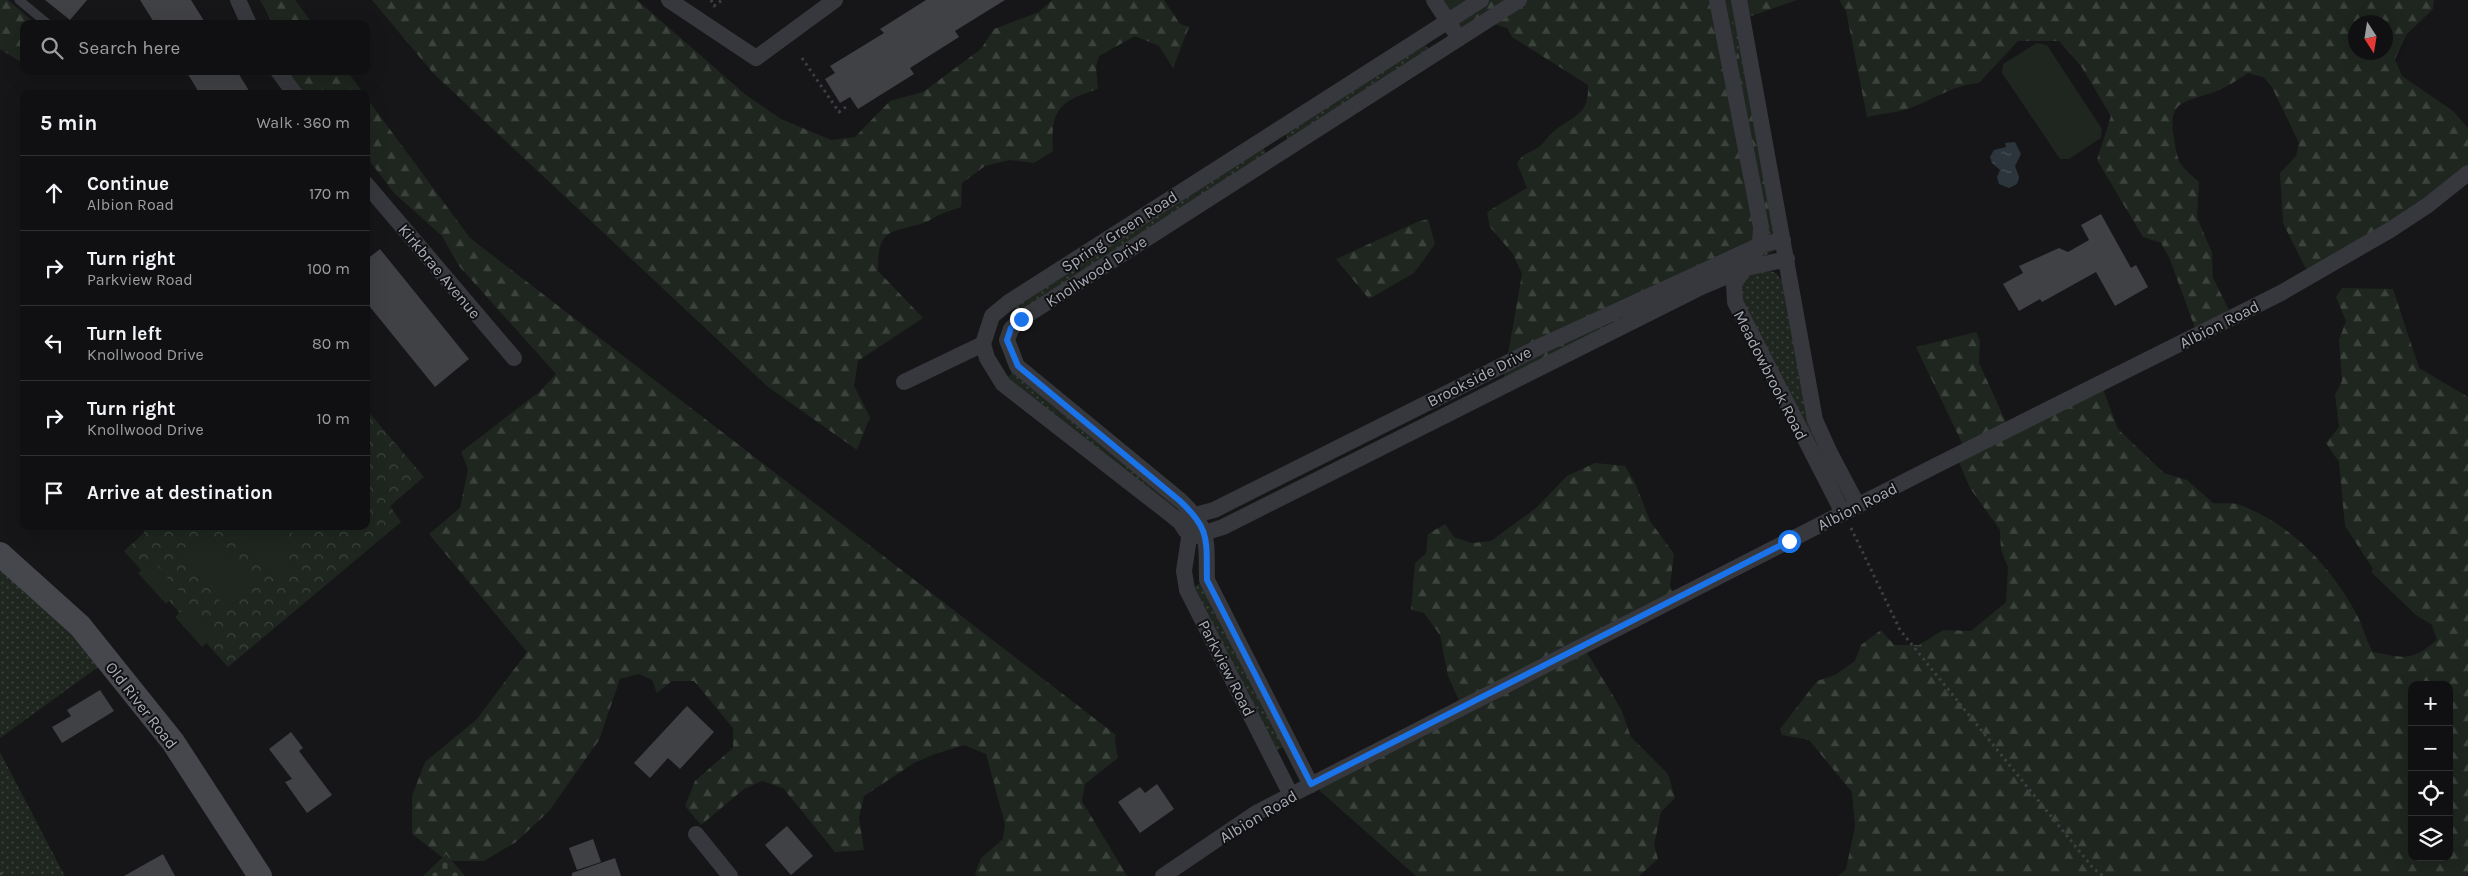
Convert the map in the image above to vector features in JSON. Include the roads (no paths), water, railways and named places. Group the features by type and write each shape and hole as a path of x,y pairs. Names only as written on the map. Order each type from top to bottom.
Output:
{"main road":[{"name":"Old River Road","path":"0,554 80,626 97,647 173,742 260,876"}],"street":[{"path":"238,0 246,20"},
{"path":"669,0 756,58 835,0"},
{"path":"1434,0 1459,39"},
{"path":"1448,21 1481,0"},
{"path":"1273,132 1285,150 1519,0"},
{"path":"1717,0 1761,228 1760,245"},
{"name":"Meadowbrook Road","path":"1739,0 1815,420 1858,506"},
{"name":"Spring Green Road","path":"983,344 992,316 1010,302 1448,21"},
{"path":"281,75 292,90"},
{"name":"Knollwood Drive","path":"1197,535 1187,518 1018,366 1007,340 1011,328 1021,319 1285,150"},
{"name":"Albion Road","path":"1163,876 1256,813 1291,794 1843,513 2281,294 2390,230 2428,205 2468,173"},
{"name":"Kirkbrae Avenue","path":"370,189 514,358"},
{"name":"Brookside Drive","path":"1187,518 1214,510 1542,345 1760,245 1783,240"},
{"name":"Meadowbrook Road","path":"1760,245 1734,284 1735,302 1843,513"},
{"name":"Brookside Drive","path":"1197,535 1223,528 1688,293 1746,268 1787,258"},
{"path":"904,382 983,344"},
{"name":"Knollwood Drive","path":"983,344 987,358 1004,384 1187,518"},
{"name":"Parkview Road","path":"1197,535 1207,580 1311,784"},
{"name":"Parkview Road","path":"1197,535 1184,571 1187,590 1291,794"},
{"path":"696,834 730,876"}],"lane":[{"path":"19,0 43,20"}],"water":[{"path":"2015,142 2021,154 2015,166 2019,177 2017,184 2009,188 1999,184 1997,177 2000,170 1992,163 1990,157 1994,150 2006,147 2005,143"}]}
